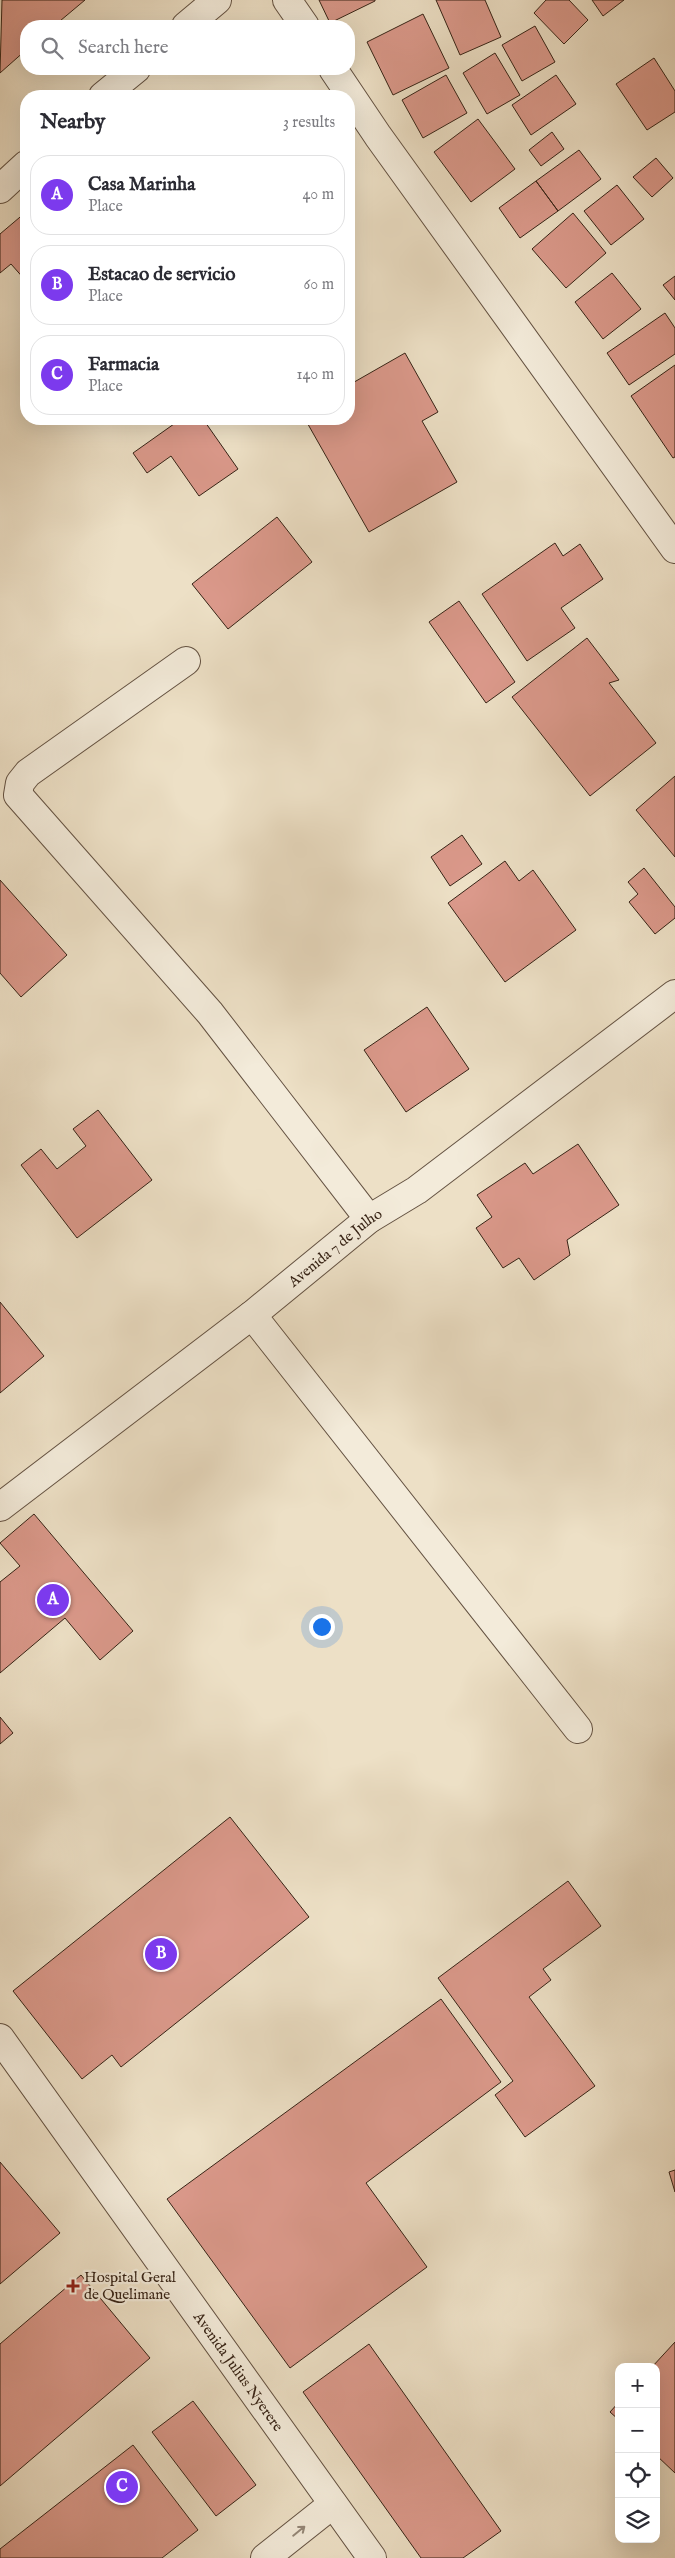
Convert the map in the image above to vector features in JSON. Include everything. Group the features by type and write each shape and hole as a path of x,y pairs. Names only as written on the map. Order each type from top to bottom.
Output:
{"street":[{"path":"193,20 217,0"},
{"path":"287,0 301,20"},
{"path":"110,90 129,75"},
{"path":"337,75 347,90"},
{"path":"355,101 675,549"},
{"path":"0,189 20,171"},
{"path":"186,661 28,773 20,783 18,795 210,1013 369,1219"},
{"name":"Avenida 7 de Julho","path":"0,1507 252,1315 369,1219 417,1190 675,994"},
{"path":"252,1315 578,1729"},
{"name":"Avenida Julius Nyerere","path":"0,2038 45,2098 373,2558"},
{"path":"265,2558 333,2504"}],"building":[{"path":"2,0 85,0 61,20 20,20 20,55 0,73"},
{"path":"319,0 375,0 336,20 329,20"},
{"path":"436,0 485,0 501,37 460,55"},
{"path":"546,0 569,0 588,20 564,44 534,13"},
{"path":"592,0 624,0 603,16"},
{"path":"423,14 449,68 393,95 367,42"},
{"path":"535,26 555,62 522,81 502,45"},
{"path":"495,53 520,95 487,114 463,73"},
{"path":"654,58 675,91 675,112 647,130 616,84"},
{"path":"446,75 467,113 423,138 402,100"},
{"path":"556,75 576,104 531,135 512,105"},
{"path":"478,119 515,169 471,202 434,152"},
{"path":"552,132 564,149 541,166 529,150"},
{"path":"579,150 601,179 558,211 536,181"},
{"path":"656,158 673,178 652,197 633,177"},
{"path":"536,181 558,211 520,238 499,208"},
{"path":"617,185 644,219 611,245 584,211"},
{"path":"573,213 606,253 566,288 532,249"},
{"path":"20,217 20,274 11,264 0,273 0,234"},
{"path":"612,273 641,309 603,339 575,302"},
{"path":"675,276 675,300 663,285"},
{"path":"665,313 675,328 675,354 629,385 607,353"},
{"path":"405,353 438,412 422,421 457,482 369,532 308,425 355,425 355,382"},
{"path":"675,365 675,457 673,458 631,396"},
{"path":"173,425 207,425 238,469 199,496 171,456 147,473 133,453"},
{"path":"277,517 312,562 228,629 192,584"},
{"path":"555,543 563,556 580,544 603,579 561,608 575,628 527,661 482,594"},
{"path":"459,601 515,682 486,703 429,622"},
{"path":"587,638 619,680 609,683 656,743 590,796 512,697"},
{"path":"675,776 675,857 636,810"},
{"path":"462,835 482,864 450,886 431,857"},
{"path":"505,861 519,881 533,870 576,930 505,982 448,903"},
{"path":"644,868 675,907 675,918 655,934 629,902 638,894 628,882"},
{"path":"0,880 67,955 21,997 0,973"},
{"path":"427,1007 469,1069 406,1112 364,1050"},
{"path":"98,1110 152,1180 77,1238 21,1165 41,1149 57,1169 86,1146 73,1129"},
{"path":"578,1144 619,1205 567,1240 570,1255 534,1280 519,1258 503,1268 476,1228 492,1217 477,1195 525,1163 533,1174"},
{"path":"0,1302 44,1356 0,1393"},
{"path":"34,1514 133,1631 100,1660 65,1618 0,1673 0,1582 20,1566 0,1543"},
{"path":"0,1717 13,1733 0,1744"},
{"path":"230,1817 309,1917 121,2067 112,2055 82,2079 13,1991"},
{"path":"568,1881 601,1926 543,1969 551,1980 529,1997 595,2086 525,2137 495,2095 513,2081 438,1978"},
{"path":"441,1999 501,2082 366,2183 427,2267 290,2368 167,2199"},
{"path":"0,2162 60,2233 0,2284"},
{"path":"675,2170 675,2192 669,2172"},
{"path":"81,2275 150,2358 0,2486 0,2344"},
{"path":"675,2342 675,2473 660,2459 660,2363 656,2363"},
{"path":"369,2344 501,2531 463,2558 421,2558 303,2392"},
{"path":"193,2401 256,2485 216,2516 152,2432"},
{"path":"615,2406 615,2416 610,2412"},
{"path":"133,2445 198,2530 162,2558 0,2558 0,2549"}],"place":[{"name":"Casa Marinha","path":"53,1600"},
{"name":"Estacao de servicio","path":"161,1954"},
{"name":"Hospital Geral de Quelimane","path":"73,2286"},
{"name":"Farmacia","path":"122,2487"}]}
